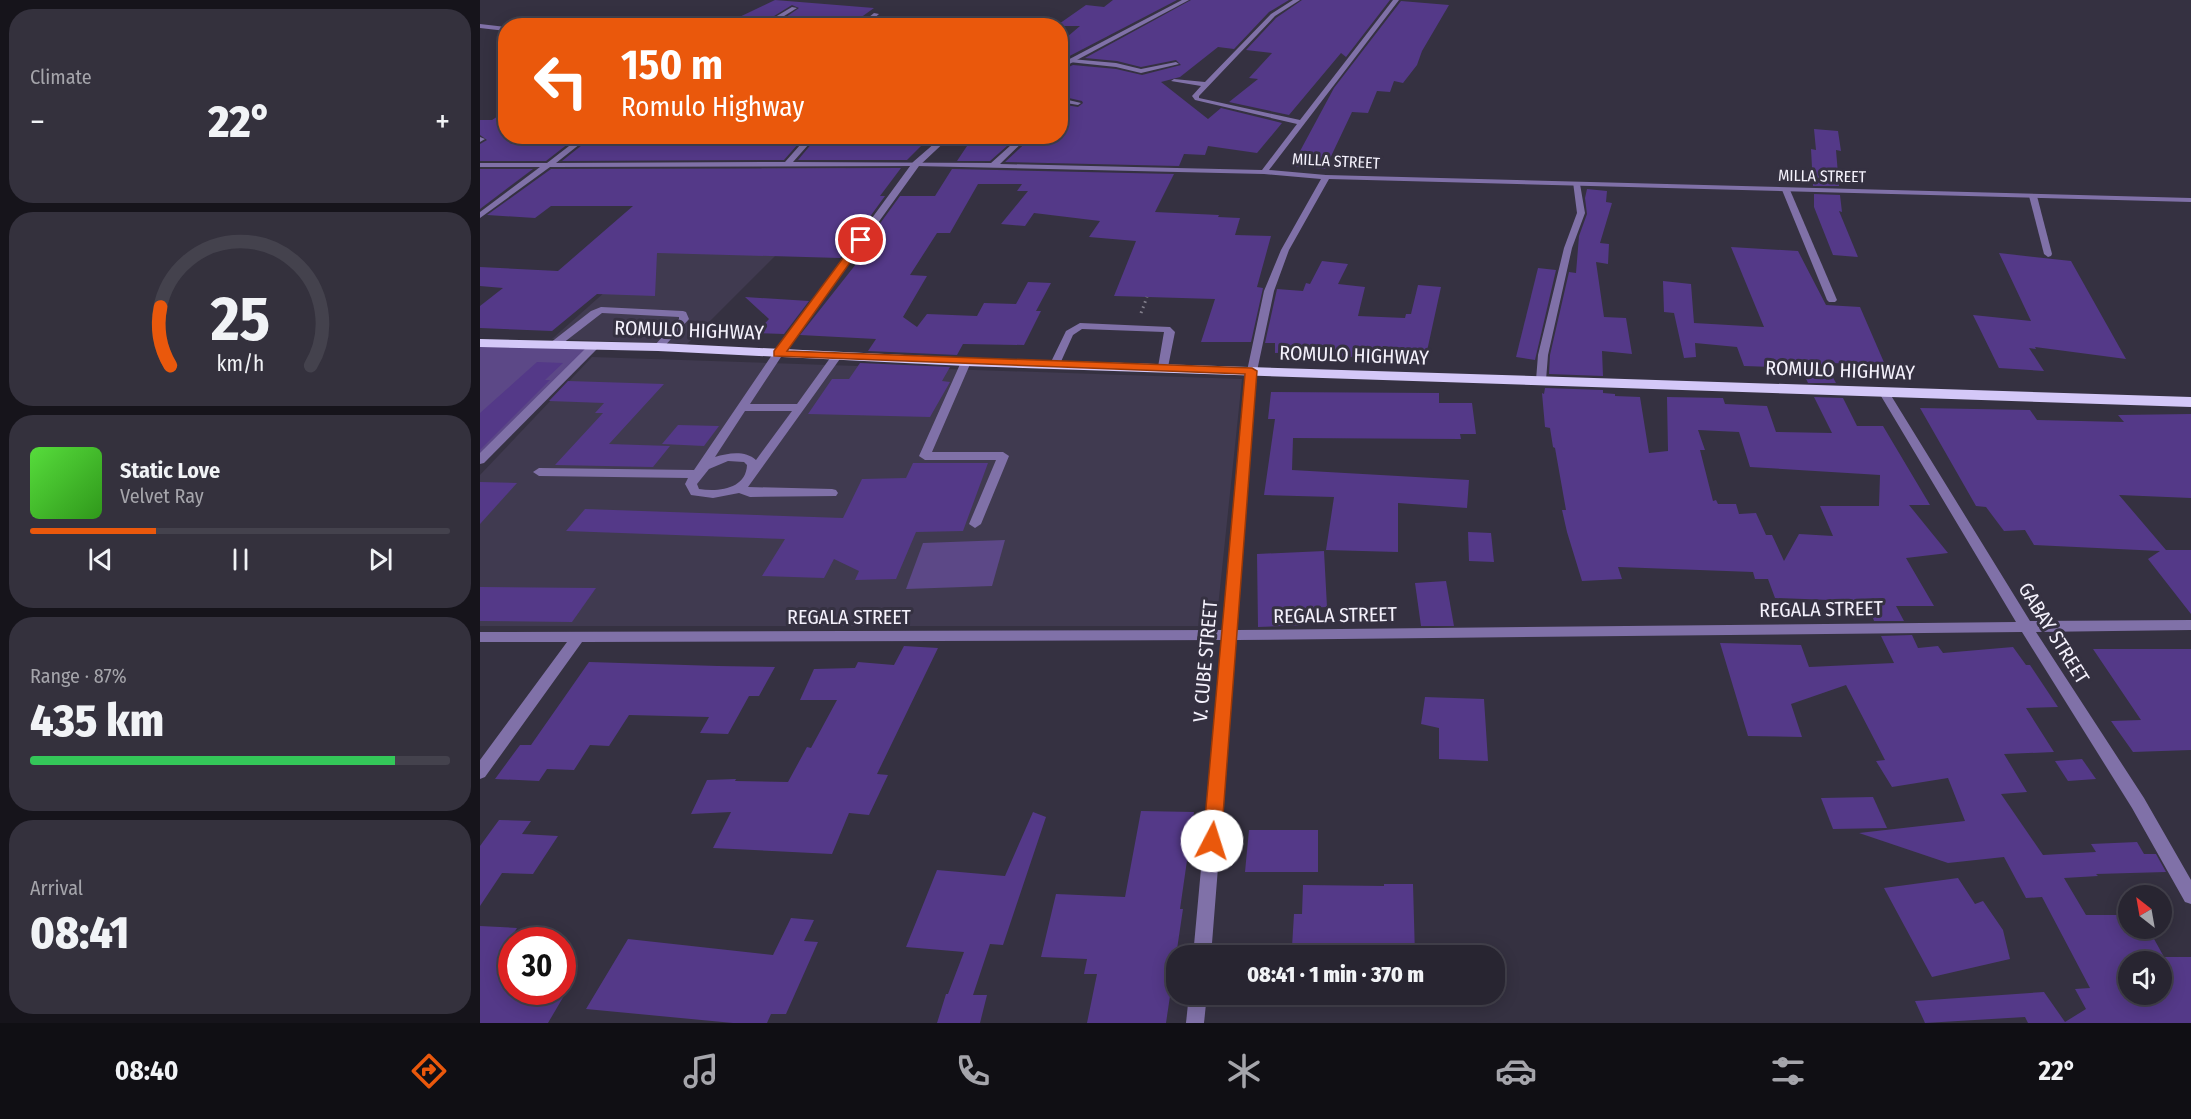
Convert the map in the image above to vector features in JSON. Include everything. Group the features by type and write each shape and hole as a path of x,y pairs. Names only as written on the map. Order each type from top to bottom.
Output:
{"highway":[{"name":"ROMULO HIGHWAY","path":"480,343 658,347 966,362 2191,402"}],"street":[{"path":"1068,63 1186,0"},
{"path":"1297,0 1272,15 1195,96 1197,99 1302,123"},
{"path":"1264,172 1396,0"},
{"path":"777,18 794,8"},
{"path":"871,18 876,14"},
{"path":"480,26 498,28"},
{"path":"1071,61 1116,64 1141,71 1176,64"},
{"path":"1174,81 1206,84"},
{"path":"1068,101 1078,103"},
{"path":"480,216 576,144"},
{"path":"788,163 806,144"},
{"path":"837,356 750,478 739,488 723,494 706,496 695,492 691,484 778,354 916,164 939,144"},
{"path":"993,166 1017,144"},
{"name":"MILLA STREET","path":"480,165 916,164 1264,172 1326,177 2191,200"},
{"name":"V. CUBE STREET","path":"1203,945 1252,371 1269,291 1285,250 1326,177"},
{"path":"1541,380 1544,355 1566,259 1581,213 1576,184"},
{"path":"1786,190 1832,300"},
{"path":"2033,196 2048,254"},
{"path":"554,345 594,313 602,310 683,315 684,319 658,347"},
{"path":"1055,364 1073,329 1080,326 1125,326 1167,329 1170,332 1163,367"},
{"path":"480,460 594,346"},
{"path":"966,362 925,456 1003,456 975,524"},
{"name":"GABAY STREET","path":"1882,391 2026,627 2138,803 2191,896"},
{"path":"742,408 801,407"},
{"path":"539,472 699,471 727,457 748,459 753,464 754,471"},
{"path":"739,488 750,493 832,493"},
{"name":"REGALA STREET","path":"480,638 1230,635 2191,625"},
{"path":"480,772 578,637"},
{"path":"1196,1023 1197,1005"}],"shaded area":[{"path":"762,168 846,168 826,192 838,193 687,344 552,339 695,212 721,212"},
{"path":"480,344 588,348 480,458"},
{"path":"592,357 1242,379 1216,626 480,626 480,475"},
{"path":"1005,540 992,586 906,589 923,543"}],"building":[{"path":"775,0 874,8 860,18 785,18 799,8 792,5 771,18 737,18"},
{"path":"1113,0 1177,0 1068,57 1068,36 1080,26 1068,26 1067,18 1086,5 1104,7"},
{"path":"1191,0 1289,0 1269,12 1234,49 1218,47 1180,77 1161,82 1208,119 1221,108 1282,123 1257,153 1208,146 1205,155 1184,154 1179,166 1005,162 1024,144 1068,144 1068,105 1078,107 1083,103 1068,98 1068,67 1073,65 1116,69 1142,75 1181,65 1176,60 1141,67 1117,61 1085,58"},
{"path":"1302,0 1390,0 1346,57 1341,53 1289,115 1229,102 1258,79 1249,78 1272,53 1246,50 1276,18"},
{"path":"1401,1 1449,5 1422,51 1417,65 1403,83 1394,81 1390,92 1377,91 1368,113 1352,112 1325,169 1292,166 1334,88"},
{"path":"498,116 498,144 568,144 546,161 480,161 480,144 487,140 480,135 480,120 492,120"},
{"path":"1814,129 1838,131 1841,151 1836,150 1839,186 1813,186 1811,149 1816,150"},
{"path":"583,144 798,144 784,160 562,161"},
{"path":"811,144 923,144 907,160 798,160"},
{"path":"968,144 1009,144 990,161 957,161"},
{"path":"901,168 880,196 885,196 840,258 657,253 655,296 597,294 552,331 480,328 480,306 503,288 480,286 480,267 558,271 633,206 551,206 535,218 487,215 551,169"},
{"path":"480,169 533,169 480,209"},
{"path":"952,169 1174,174 1155,212 1240,218 1235,235 1271,236 1257,287 1263,288 1251,342 1201,342 1215,299 1114,296 1136,241 1089,237 1100,221 1034,213 1025,226 1001,224 1028,191 1017,191 1022,184 978,184 950,233 937,233 910,275 927,276 903,317 917,327 927,314 977,316 984,303 1016,304 1028,282 1051,283 1036,311 1041,311 1024,345 963,344 957,355 868,351 876,339 800,335 860,259 855,258 900,196 935,196"},
{"path":"1587,189 1607,191 1606,202 1612,203 1600,243 1609,244 1608,264 1596,262 1604,317 1626,318 1632,354 1602,351 1603,376 1549,374 1550,355 1569,272 1576,273 1579,236 1587,214 1585,198"},
{"path":"1814,194 1840,195 1842,212 1839,211 1858,257 1833,255 1814,207"},
{"path":"1731,247 1798,251 1826,305 1860,307 1886,367 1834,363 1835,365 1826,365 1836,383 1808,383 1801,368 1744,366 1737,347 1695,343 1696,357 1684,358 1674,313 1664,312 1663,281 1691,284 1694,323 1764,327"},
{"path":"1999,253 2071,261 2126,359 2035,347 2036,349 2029,348 2044,371 1999,368 1973,315 2031,321"},
{"path":"1322,261 1348,264 1338,284 1365,287 1358,316 1405,318 1406,314 1411,314 1418,285 1441,287 1427,351 1383,346 1382,358 1328,356 1329,352 1275,353 1275,343 1265,343 1277,289 1303,291 1306,283 1310,284"},
{"path":"1538,268 1556,270 1535,360 1516,357"},
{"path":"745,297 809,301 784,334 756,333 769,319"},
{"path":"537,362 563,363 545,380 550,380 480,450 480,413"},
{"path":"860,363 950,367 942,381 950,382 930,417 808,414 832,379 849,379"},
{"path":"568,381 664,384 609,444 670,446 653,467 555,465 603,413 595,413 604,403 549,401"},
{"path":"1545,388 1603,390 1603,393 1615,394 1615,396 1640,397 1649,453 1668,451 1667,397 1723,398 1725,404 1767,406 1776,432 1832,433 1814,397 1843,398 1857,426 1883,426 1930,505 1909,505 1948,553 1906,558 1934,606 1896,606 1904,621 1874,621 1873,618 1865,618 1856,601 1775,598 1768,579 1755,579 1753,572 1618,567 1622,579 1582,581 1562,510 1566,510 1555,448 1550,428 1545,427 1542,393 1544,394","holes":["1698,430 1739,432 1750,467 1880,475 1879,506 1820,506 1833,536 1799,534 1784,561 1772,535 1766,535 1756,513 1739,514 1736,504 1718,504 1716,500 1713,501 1700,450 1705,450"]},
{"path":"1271,392 1439,393 1439,403 1472,403 1476,434 1460,434 1461,439 1293,438 1292,470 1469,480 1467,508 1398,503 1398,552 1326,550 1334,497 1264,495 1275,419 1268,419"},
{"path":"1920,408 2030,410 2037,420 2124,422 2118,415 2191,414 2191,498 2119,495 2166,550 2191,550 2191,614 2148,559 2160,551 2034,545 2025,530 2004,531 1986,507 1976,506"},
{"path":"678,425 719,426 704,446 662,444"},
{"path":"913,463 988,463 963,531 916,532 896,579 855,580 859,571 834,559 824,578 762,576 785,539 566,531 585,509 843,518 862,479 906,478"},
{"path":"480,482 517,483 480,524"},
{"path":"1468,532 1491,533 1494,562 1469,561"},
{"path":"1324,551 1327,607 1304,608 1305,625 1258,627 1257,554"},
{"path":"1446,581 1454,626 1421,626 1415,583"},
{"path":"480,587 596,588 572,622 480,621"},
{"path":"1912,635 1918,648 1938,646 1943,653 2013,647 2026,665 2030,665 2058,707 2026,708 2054,752 2004,754 2027,792 2001,794 2043,855 2096,852 2091,844 2137,842 2144,854 2156,854 2166,872 2096,874 2098,876 2064,878 2086,915 2118,915 2118,939 2154,939 2161,951 2118,951 2118,1005 2172,1005 2172,957 2191,957 2191,1023 2028,1023 2025,1017 1925,1023 1915,1001 2044,992 2065,1022 2086,1009 2075,989 2090,988 2042,897 2026,898 2004,857 1948,863 1859,833 1965,821 1948,778 1892,787 1876,761 1885,760 1846,685 1791,704 1802,737 1748,736 1720,643 1801,645 1809,667 1894,663 1881,636"},
{"path":"904,646 938,648 877,774 888,775 869,815 849,813 832,854 713,848 731,812 691,814 707,780 788,782 807,747 811,748 837,700 800,700 814,669 855,668 858,662 894,665"},
{"path":"2093,649 2191,649 2191,750 2133,752 2111,721 2141,720"},
{"path":"589,662 775,667 759,696 749,696 728,734 700,733 709,717 629,715 609,746 590,745 574,770 547,769 539,781 495,779 520,745 531,745"},
{"path":"1425,697 1484,699 1488,761 1439,759 1439,728 1421,724"},
{"path":"2082,759 2096,779 2068,781 2055,761"},
{"path":"1873,797 1887,828 1833,829 1821,798"},
{"path":"1141,811 1194,812 1180,909 1183,909 1178,945 1166,945 1166,1005 1169,1005 1166,1023 1087,1023 1097,974 1084,974 1087,959 1041,957 1056,894 1125,897"},
{"path":"1033,812 1046,817 1003,945 990,944 973,995 987,995 980,1023 937,1023 946,994 948,994 964,952 906,947 937,870 1005,876"},
{"path":"499,820 531,821 522,834 558,836 533,874 502,873 480,906 480,846"},
{"path":"1249,830 1318,830 1318,872 1245,872"},
{"path":"1958,878 1975,904 1983,901 2003,930 2010,959 1932,977 1884,888"},
{"path":"1384,884 1413,884 1415,945 1292,945 1294,914 1302,914 1303,885 1384,886"},
{"path":"791,918 814,920 804,941 818,942 786,1014 771,1014 767,1023 733,1023 586,1009 628,939 773,955"},
{"path":"480,926 498,927 498,1005 559,1005 548,1023 480,1023"}],"route":[{"path":"861,240 778,354 1252,371 1212,841"}]}
